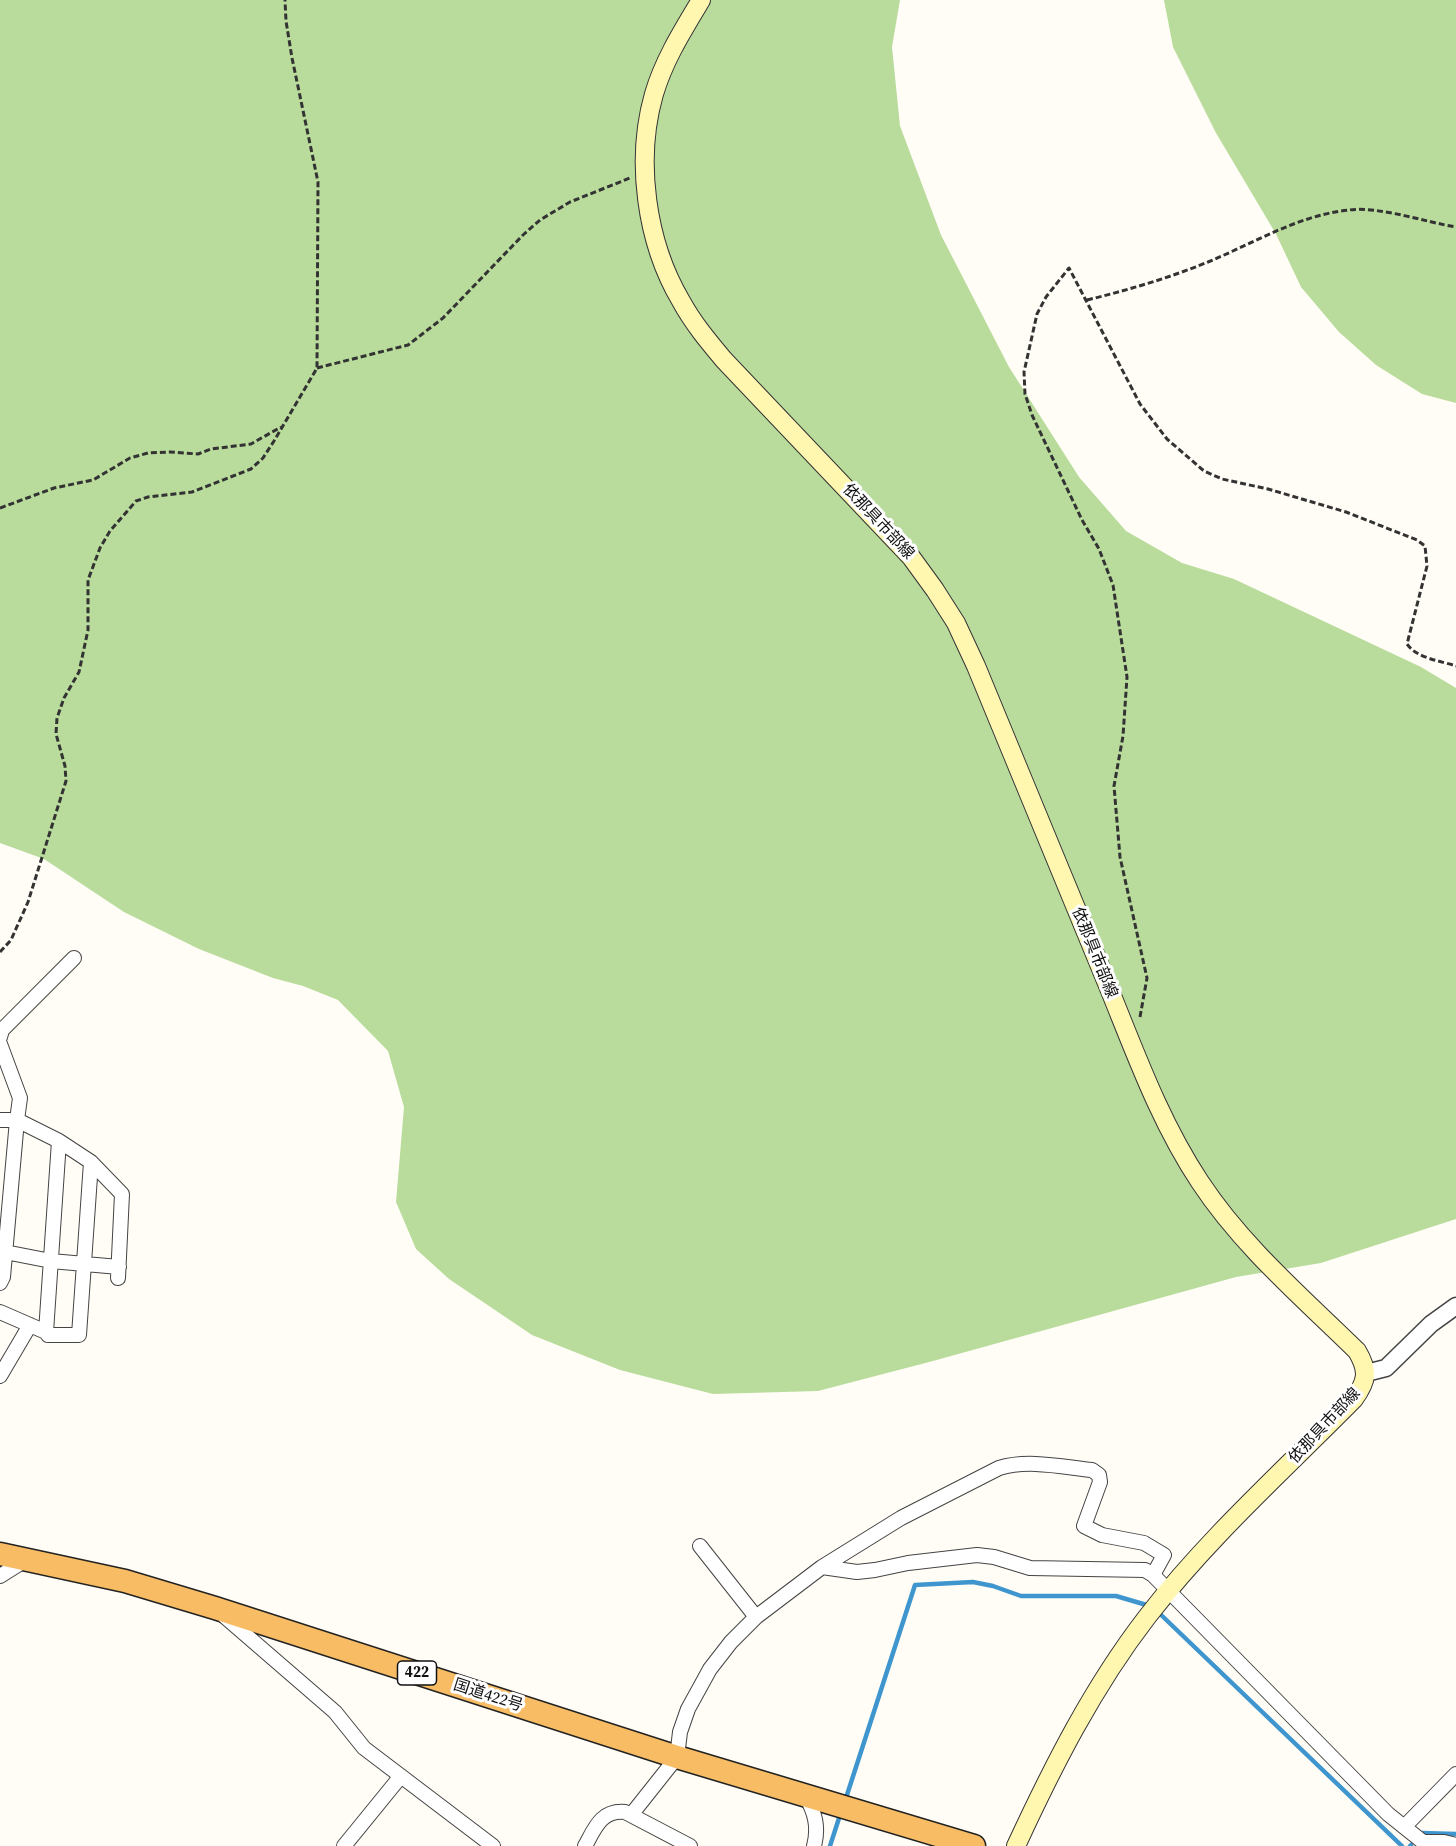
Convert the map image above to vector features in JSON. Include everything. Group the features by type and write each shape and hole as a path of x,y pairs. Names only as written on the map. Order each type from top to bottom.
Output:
{"highway":[{"name":"国道422号","path":"0,1554 125,1581 677,1757 975,1846"}],"main road":[{"name":"依那具市部線","path":"701,0 670,52 654,94 646,139 645,175 652,220 662,262 680,300 700,332 724,360 911,557 935,590 956,623 976,666 1134,1048 1175,1140 1200,1182 1226,1217 1253,1248 1357,1351 1366,1373 1363,1387 1354,1399 1231,1523 1148,1616 1093,1696 1016,1846"}],"street":[{"path":"0,1037 2,1030 74,958"},
{"path":"0,1044 20,1098 3,1277 0,1283"},
{"path":"0,1120 17,1120 59,1141 91,1162 122,1194 118,1273 85,1264 51,1261 5,1252"},
{"path":"46,1332 59,1141"},
{"path":"0,1312 46,1332 48,1335 79,1335 91,1162"},
{"path":"1366,1373 1386,1368 1431,1324 1456,1305"},
{"path":"0,1376 30,1325"},
{"path":"631,1815 677,1757 680,1732 698,1687 731,1642 756,1617 822,1567 901,1518 990,1473 1011,1464 1092,1470 1099,1475 1100,1482 1084,1526 1102,1535 1144,1543 1164,1556 1153,1575"},
{"path":"700,1546 756,1617"},
{"path":"822,1567 866,1571 908,1563 977,1555 994,1557 1030,1568 1145,1570 1153,1575 1388,1814 1423,1842 1444,1842 1456,1845"},
{"path":"0,1576 27,1559"},
{"path":"215,1608 335,1712 364,1749 493,1846"},
{"path":"1404,1827 1456,1774"},
{"path":"344,1846 401,1776"},
{"path":"805,1796 817,1821 814,1846"},
{"path":"585,1846 599,1821 615,1812 631,1815 690,1846"}],"path":[{"path":"0,952 11,939 28,902 66,781 65,766 56,734 57,718 64,698 79,672 88,630 88,580 100,548 110,531 136,501 148,497 192,492 251,469 263,458 317,368 318,182 292,58 285,0"},
{"path":"317,368 408,345 443,318 540,220 570,202 628,178 645,175"},
{"path":"1087,300 1206,263 1310,218 1348,210 1371,209 1456,227"},
{"path":"1134,1048 1147,978 1120,857 1113,786 1123,736 1127,677 1113,585 1099,549 1082,520 1032,416 1025,394 1024,372 1037,314 1046,297 1069,268 1140,404 1167,439 1204,471 1222,479 1268,489 1346,512 1417,540 1425,546 1427,566 1407,644 1410,649 1419,654 1456,666"},
{"path":"0,508 54,488 93,480 130,458 148,453 198,454 211,449 251,444 283,426"}],"green space":[{"path":"0,0 900,0 892,47 900,126 941,235 1009,367 1079,477 1126,531 1182,563 1234,579 1421,667 1456,688 1456,1219 1321,1263 1236,1277 818,1391 713,1394 620,1370 532,1335 449,1279 416,1249 396,1202 404,1107 388,1051 338,1000 199,949 124,912 44,859 0,843"},
{"path":"1164,0 1456,0 1456,403 1422,394 1376,365 1339,332 1301,287 1276,234 1216,133 1173,47"}],"waterway":[{"path":"845,1801 915,1585 973,1582 1021,1596 1116,1596 1150,1606"},
{"path":"1157,1611 1402,1846"},
{"path":"830,1846 841,1812"},
{"path":"1422,1833 1456,1834"}]}
